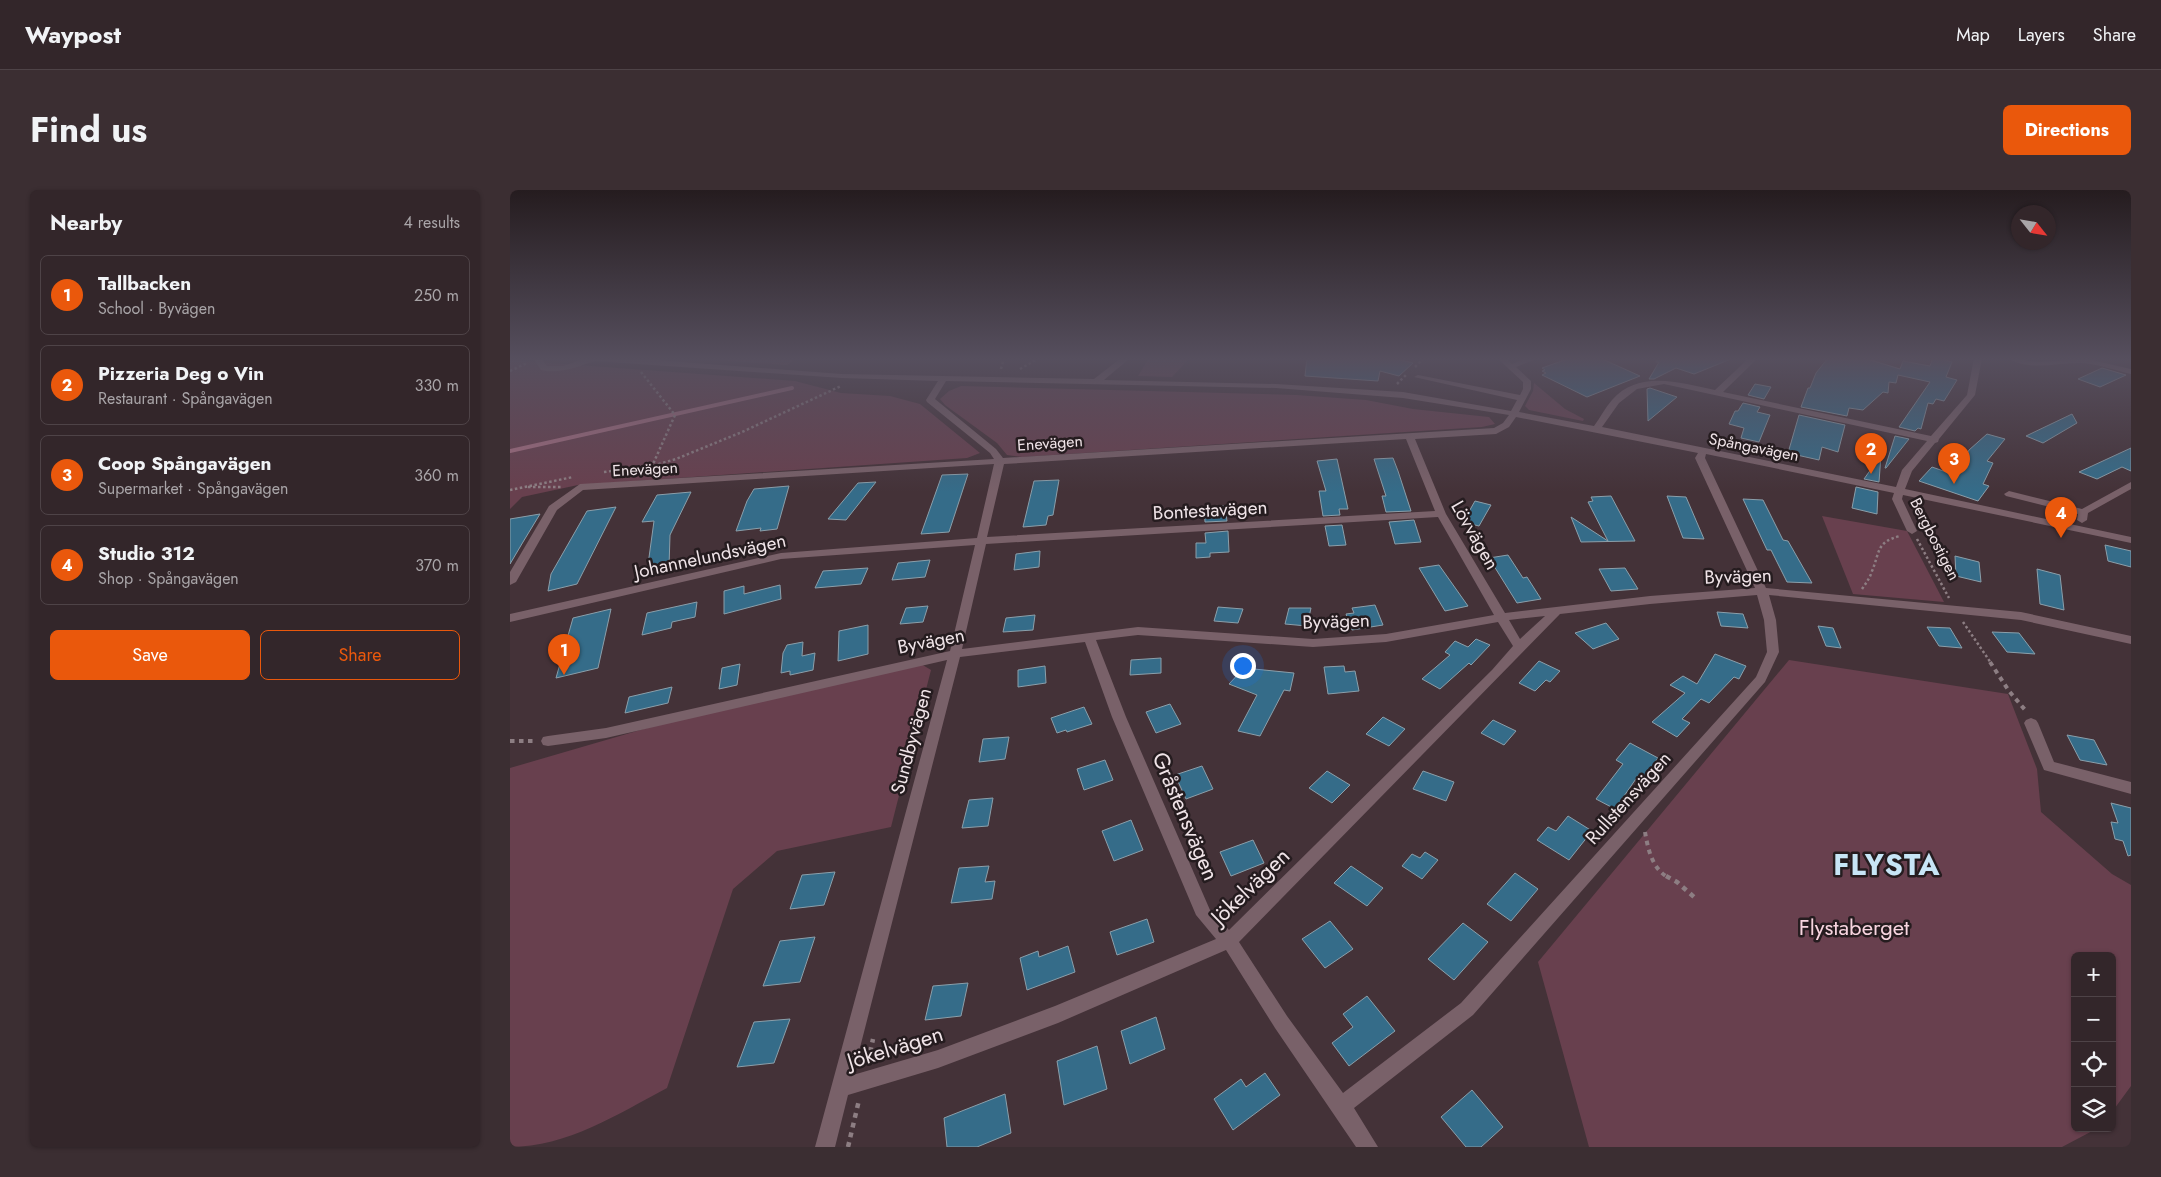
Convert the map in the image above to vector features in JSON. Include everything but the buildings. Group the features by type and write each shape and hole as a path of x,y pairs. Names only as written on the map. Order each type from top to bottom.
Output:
{"street":[{"path":"933,403 993,451 1000,461"},
{"name":"Spångavägen","path":"1455,403 1596,429 2081,528 2131,540"},
{"path":"1514,414 1520,403"},
{"path":"1596,429 1615,403"},
{"path":"1762,403 1935,440"},
{"name":"Bergbostigen","path":"1912,532 1897,499 1907,470 1935,440 1965,403"},
{"name":"Enevägen","path":"580,487 1496,430 1506,425 1514,414"},
{"name":"Lövvägen","path":"1409,436 1441,514 1519,647"},
{"name":"Rullstensvägen","path":"1341,1106 1466,1009 1761,679 1773,652 1770,620 1762,591 1700,458 1703,452"},
{"name":"Sundbyvägen","path":"825,1147 955,654 1000,461"},
{"path":"2009,494 2083,512 2131,485"},
{"path":"510,582 553,508 580,487"},
{"path":"2081,528 2083,512"},
{"name":"Bontestavägen","path":"980,541 1441,514"},
{"name":"Johannelundsvägen","path":"510,618 781,556 980,541"},
{"name":"Byvägen","path":"548,742 606,733 955,654 1138,631 1313,643 1386,638 1503,618 1650,600 1762,591 1954,608 2020,616 2131,640"},
{"name":"Jökelvägen","path":"840,1088 938,1059 1003,1035 1058,1014 1229,941 1496,673 1519,647 1556,612"},
{"name":"Gråstensvägen","path":"1089,637 1119,717 1204,915 1229,941 1281,1022 1368,1147"},
{"path":"2031,723 2049,766 2131,788"}],"path":[{"path":"644,484 675,415 674,410 667,403"},
{"path":"603,472 652,466 742,432 805,403"},
{"path":"510,489 574,477"},
{"path":"518,487 580,487"},
{"path":"1862,590 1873,570 1881,544 1892,537 1912,532"},
{"name":"Bergbostigen","path":"1912,532 1954,608 2009,691 2027,712 2031,723"},
{"path":"510,740 548,742"},
{"path":"1645,809 1644,827 1648,851 1660,873 1677,882 1694,897"}],"green space":[{"path":"510,403 915,403 920,404 980,453 967,458 578,485 522,497 510,509"},
{"path":"943,403 1380,403 1413,409 1489,417 1495,424 1482,427 1022,457 1007,455 997,443"},
{"path":"1527,403 1557,403 1584,419 1583,421 1529,410 1525,406"},
{"path":"1822,516 1907,531 1944,602 1853,594"},
{"name":"Flystaberget","path":"1789,660 2008,694 2037,769 2041,812 2112,874 2131,885 2131,1086 2116,1107 2116,952 2071,952 2071,1132 2090,1132 2062,1147 1589,1147 1538,962"},
{"path":"921,664 931,670 891,827 777,851 733,889 667,1088 611,1118 572,1135 531,1146 510,1147 510,768 654,726"}],"waterway":[{"path":"510,451 726,403"}],"place":[{"name":"Pizzeria Deg o Vin","path":"1871,474"},
{"name":"Coop Spångavägen","path":"1954,484"},
{"name":"Studio 312","path":"2061,538"},
{"name":"Tallbacken","path":"564,675"}],"district":[{"name":"FLYSTA","path":"1887,865"}]}
